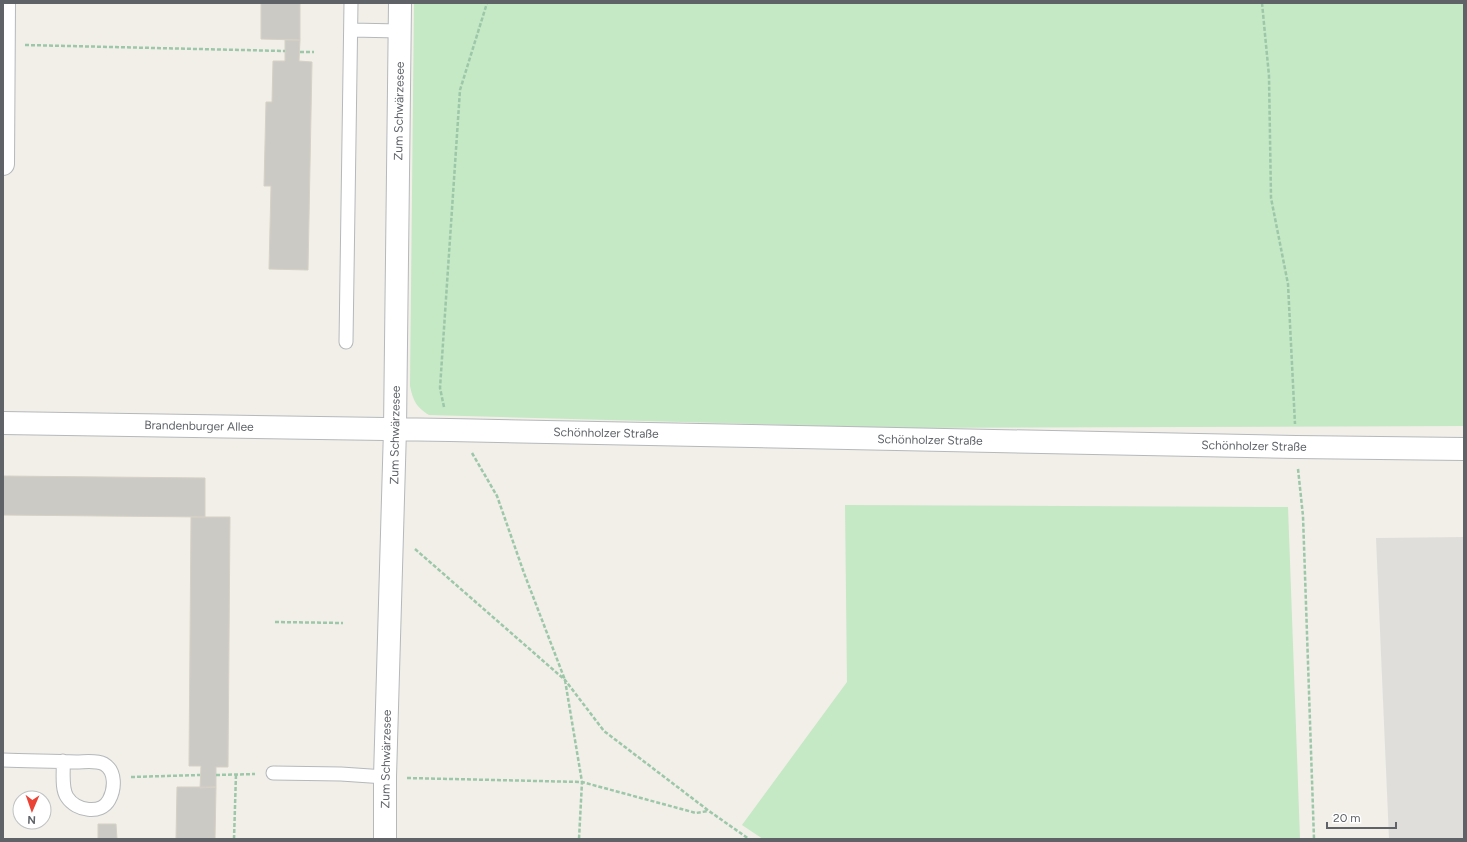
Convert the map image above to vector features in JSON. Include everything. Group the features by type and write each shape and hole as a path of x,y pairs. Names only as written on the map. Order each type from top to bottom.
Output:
{"street":[{"path":"3,164 4,3"},
{"name":"Zum Schwärzesee","path":"385,839 385,778 395,429 400,3"},
{"name":"Brandenburger Allee","path":"3,423 395,429"},
{"name":"Schönholzer Straße","path":"395,429 1464,449"}],"lane":[{"path":"346,342 352,3"},
{"path":"351,30 400,31"},
{"path":"3,760 63,761 99,762 107,767 113,778 113,789 104,806 93,810 80,807 68,799 66,793 63,761"},
{"path":"273,773 341,774 385,778"}],"path":[{"path":"450,430 440,388 460,90 487,3"},
{"path":"1262,3 1270,76 1271,198 1288,284 1296,447 1303,516 1314,839"},
{"path":"4,45 285,51"},
{"path":"300,52 314,52"},
{"path":"469,447 497,496 524,573 565,680 582,782 579,839"},
{"path":"393,531 565,680 604,731 709,811 749,839"},
{"path":"275,622 343,623"},
{"path":"216,775 273,773"},
{"path":"234,839 236,774"},
{"path":"113,778 200,775"},
{"path":"385,778 582,782 696,812 709,811"}],"shaded area":[{"path":"1464,537 1464,839 1389,839 1376,538"}],"green space":[{"path":"414,3 1464,3 1464,426 895,428 429,415 416,403 410,386"},
{"path":"845,505 1288,507 1300,839 763,839 742,825 847,682"}],"building":[{"path":"261,3 300,3 300,40 261,39"},
{"path":"285,40 300,40 299,61 312,62 308,270 269,269 271,186 264,186 266,102 272,102 273,61 285,61"},
{"path":"3,476 205,478 205,517 3,515"},
{"path":"191,517 230,517 228,767 216,767 216,787 200,788 201,766 189,766"},
{"path":"177,787 216,787 215,839 176,839"},
{"path":"98,824 116,824 117,839 98,839"}]}
